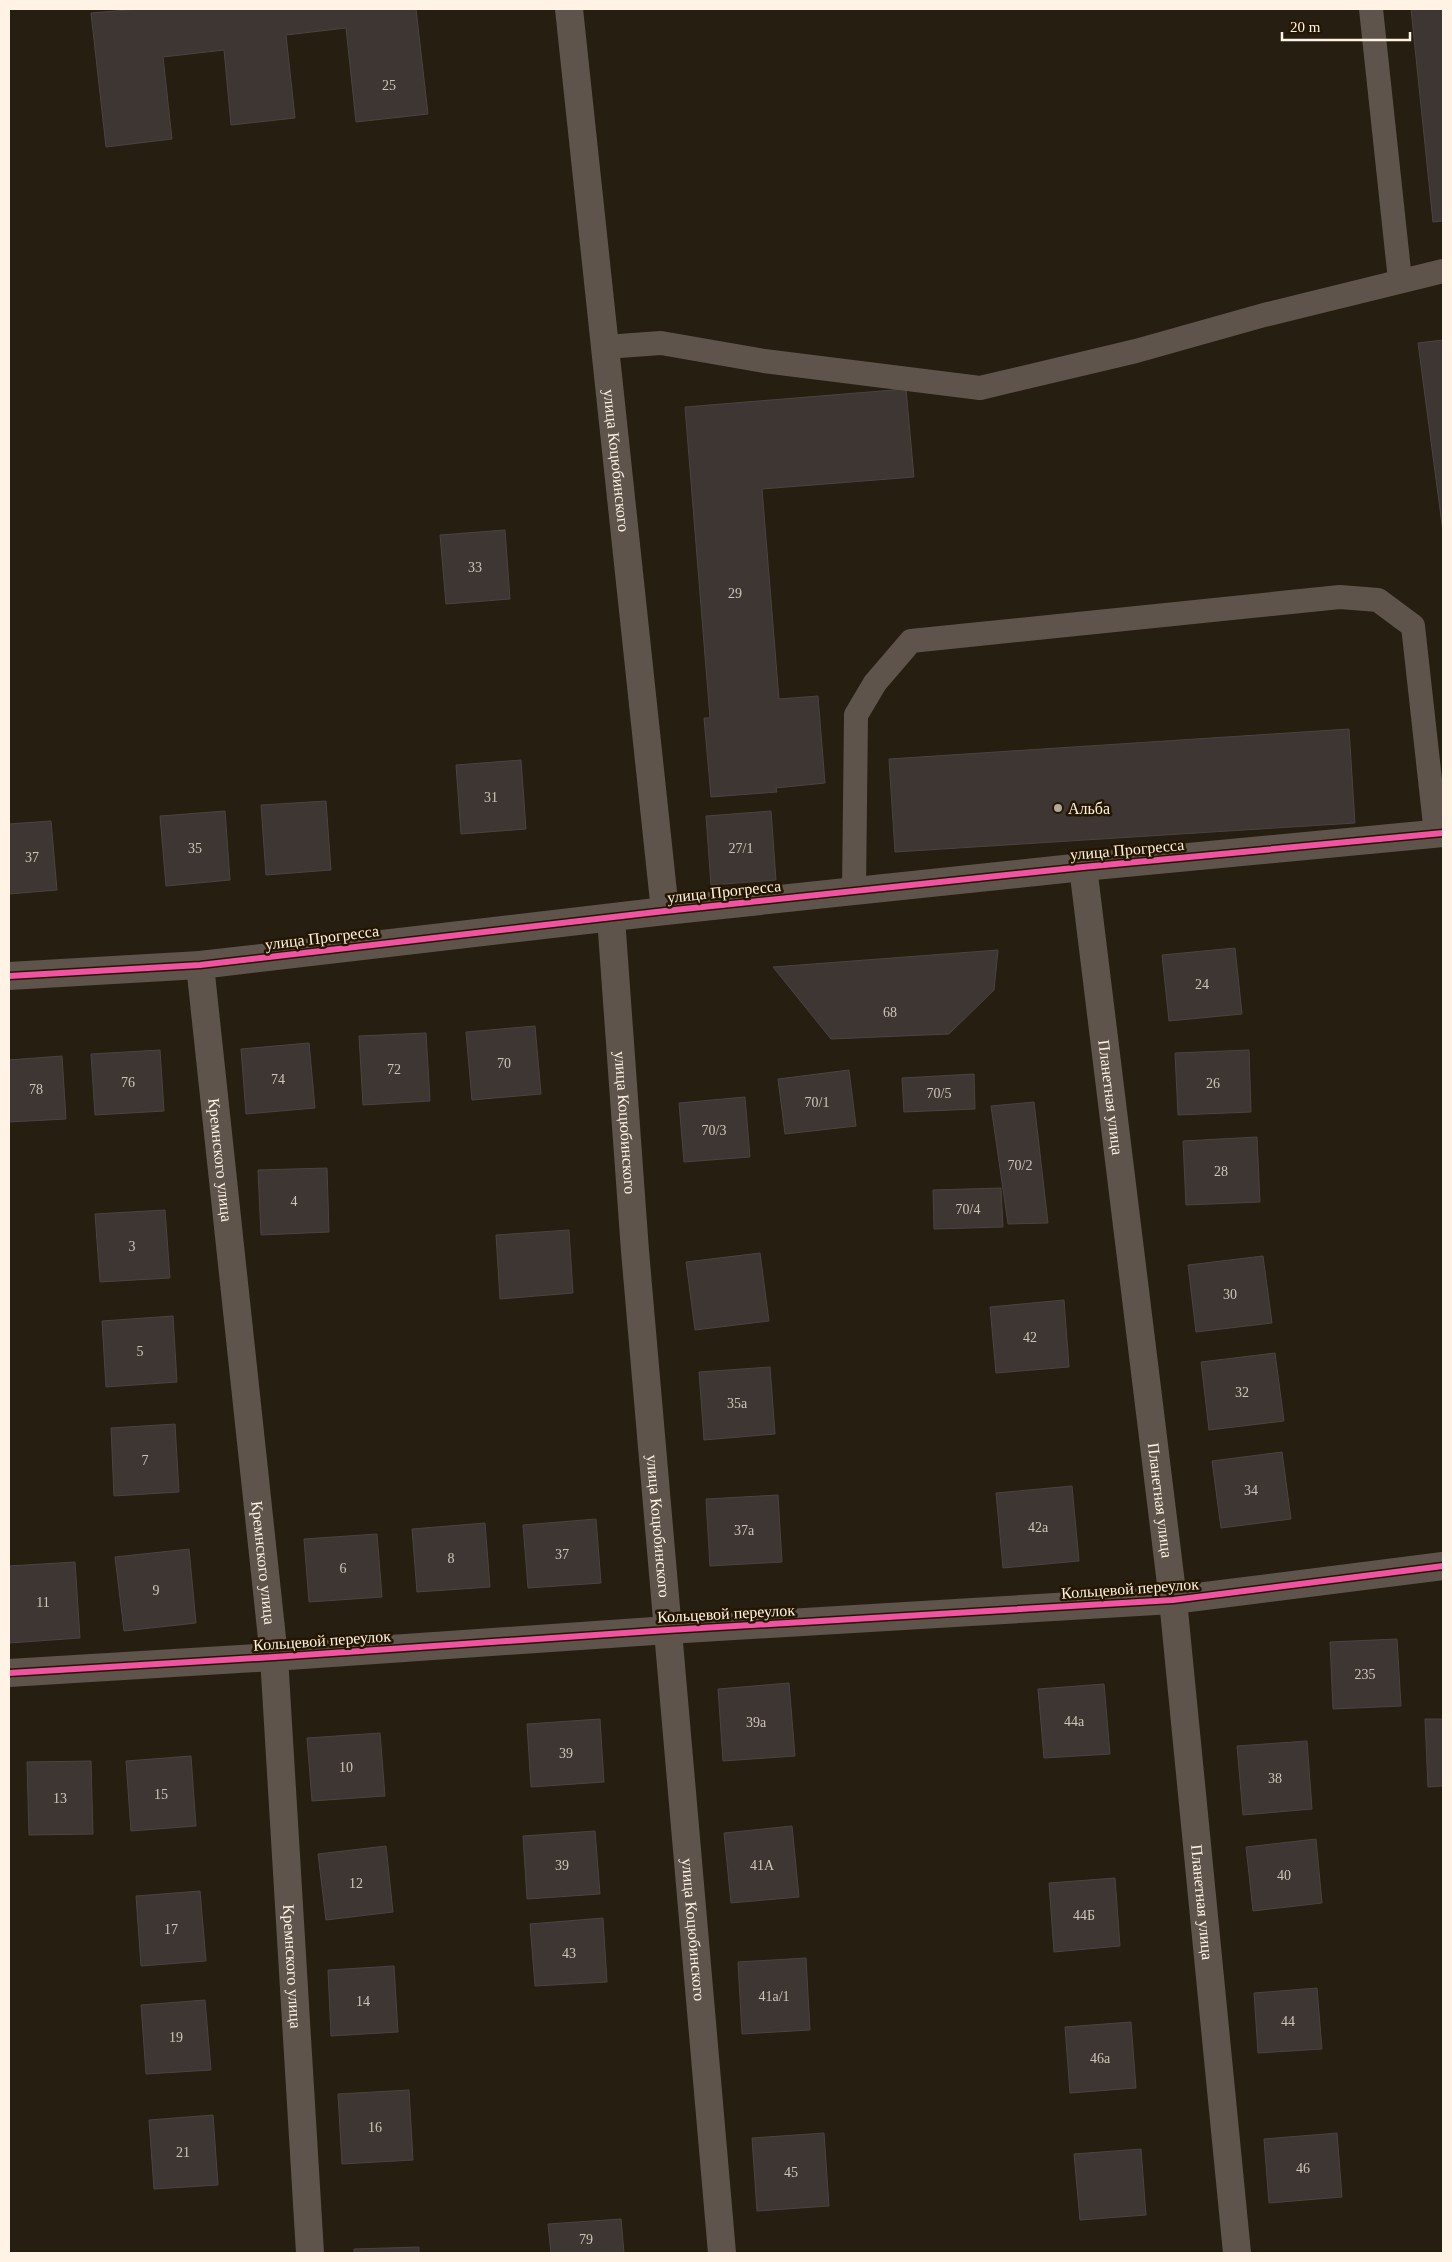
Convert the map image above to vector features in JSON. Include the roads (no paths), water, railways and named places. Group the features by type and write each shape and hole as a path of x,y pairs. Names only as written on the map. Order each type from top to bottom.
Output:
{"street":[{"name":"улица Коцюбинского","path":"569,9 665,911"},
{"name":"улица Прогресса","path":"9,976 200,965 665,911 1083,866 1439,833"},
{"name":"Планетная улица","path":"1083,866 1173,1600 1237,2253"},
{"name":"улица Коцюбинского","path":"611,918 636,1260 722,2253"},
{"name":"Кремнского улица","path":"200,965 274,1657 310,2253"},
{"name":"Кольцевой переулок","path":"9,1673 668,1630 1173,1600 1443,1566"}],"lane":[{"path":"1372,9 1400,280"},
{"path":"605,347 661,343 764,361 980,388 1136,351 1443,270"},
{"path":"854,891 856,715 875,682 911,641 1340,597 1378,600 1413,626 1439,833"}],"place":[{"name":"Альба","path":"1058,808"}]}
